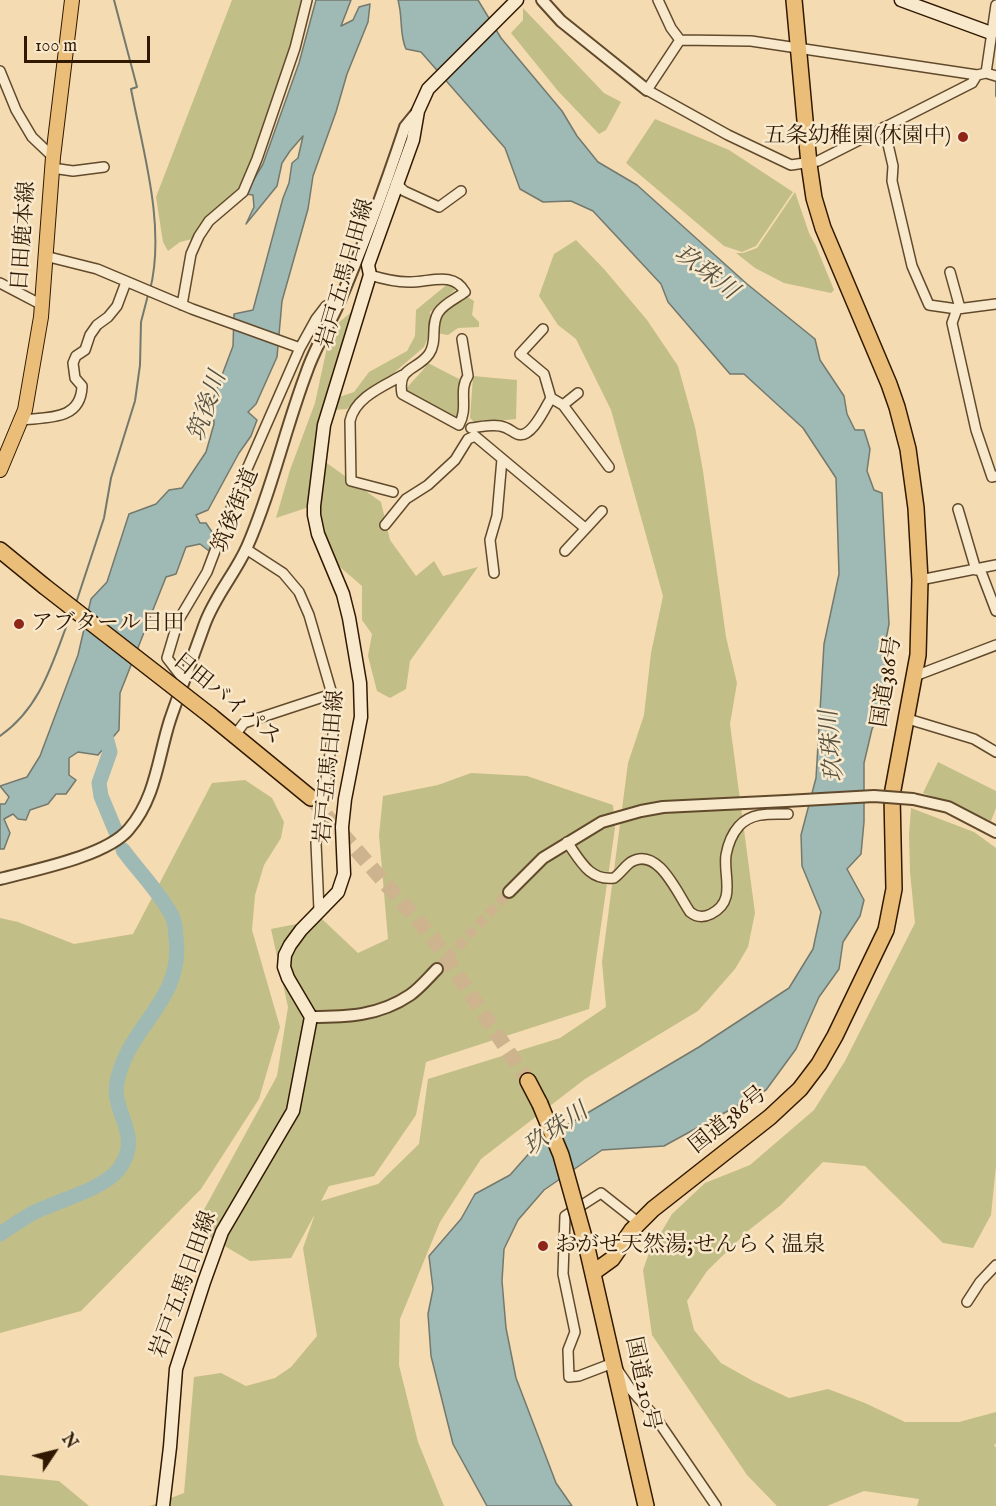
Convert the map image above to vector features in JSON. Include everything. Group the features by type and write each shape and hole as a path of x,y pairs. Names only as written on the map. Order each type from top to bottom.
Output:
{"highway":[{"name":"国道386号","path":"594,1272 612,1259 639,1223 653,1209 786,1104 812,1076 836,1036 882,941 891,909 894,877 892,795 898,754 908,719 918,655 920,580 912,473 904,430 889,384 823,228 814,198 794,0"},
{"name":"日田バイパス","path":"0,550 212,716 311,798"},
{"path":"528,1081 561,1155 594,1272"},
{"name":"国道210号","path":"594,1272 646,1506"}],"main road":[{"name":"日田鹿本線","path":"0,470 25,410 42,305 52,162 72,0"},
{"name":"岩戸五馬日田線","path":"163,1506 176,1369 222,1232 293,1112 311,1017 284,967 285,955 290,945 319,910 338,892 344,874 342,827 345,798 361,717 360,683 350,618 343,594 318,534 314,515 326,417 370,275 369,265 412,140 418,111 428,89 517,0"},
{"path":"906,1 991,33"}],"street":[{"path":"187,307 191,254 209,221 243,192 292,60 307,0"},
{"path":"542,0 561,21 647,90 728,135 791,165 818,162 972,83 981,74 996,5 993,0"},
{"path":"658,0 671,28 680,40"},
{"path":"647,90 680,40"},
{"path":"680,40 751,41 996,76"},
{"path":"0,71 15,110 32,137 52,162 73,171 104,167"},
{"name":"筑後街道","path":"0,879 51,866 121,839 131,828 146,803 162,754 169,722 205,623 246,549 281,453 307,370 341,298 405,127 418,111"},
{"path":"884,127 893,166 892,181 912,266 928,305 958,309 996,304"},
{"path":"396,183 404,191 439,207 461,191"},
{"path":"45,256 97,269 187,307 300,348"},
{"path":"950,273 958,309 952,323 976,430 992,477 996,476"},
{"path":"370,275 392,281 453,280 460,284 465,292 439,310 434,321 434,343 428,356 403,375 375,391 352,412 350,421 351,482 393,492"},
{"path":"21,420 68,414 77,405 82,398 82,386 75,378 73,363 76,356 85,350 90,335 97,325 108,318 117,306 126,282"},
{"path":"0,283 42,305"},
{"path":"184,680 167,658 178,621 207,572 240,485 300,348 326,306 341,298"},
{"path":"385,525 406,499 428,484 455,460 473,432 496,425 507,427 518,435 531,430 550,398 544,374 520,354 543,328"},
{"path":"403,375 400,383 402,394 459,425 464,416 464,382 468,376 462,339"},
{"path":"563,405 579,393"},
{"path":"550,398 563,405 609,467"},
{"path":"462,419 502,459 585,528"},
{"path":"494,573 490,540 497,516 502,459"},
{"path":"958,509 978,569 996,611"},
{"path":"565,551 602,512"},
{"path":"246,549 283,573 299,592 309,615 332,694 336,715 316,843 319,910"},
{"path":"920,580 996,565"},
{"path":"915,676 996,645"},
{"path":"235,735 244,723 332,694"},
{"path":"908,719 974,739 996,752"},
{"path":"509,892 543,858 602,822 663,807 874,796 913,799 948,807 996,832"},
{"path":"567,842 594,876 604,879 614,879 629,863 642,857 652,860 662,868 690,912 696,916 708,916 719,909 724,899 728,885 726,854 728,843 738,827 755,815 788,813"},
{"path":"311,1017 354,1017 386,1008 411,994 437,969"},
{"path":"639,1223 601,1194 565,1216 563,1274 575,1332 568,1350 574,1377 614,1363 632,1391 657,1418 716,1506"},
{"path":"967,1302 980,1282 996,1265"}],"shaded area":[{"path":"232,0 302,0 286,63 254,160 239,188 208,215 192,239 180,242 168,251 163,242 156,197"},
{"path":"523,8 604,93 621,102 606,130 599,134 558,91 511,33 523,20"},
{"path":"655,119 729,150 793,192 756,246 742,252 724,246 626,163"},
{"path":"795,192 809,233 834,290 831,293 784,283 755,268 736,253 757,248"},
{"path":"576,240 647,320 678,366 695,427 726,637 737,683 730,724 755,913 748,947 735,969 698,1011 585,1079 481,1159 440,1222 400,1319 399,1365 418,1442 444,1506 150,1506 184,1493 194,1377 221,1373 246,1386 275,1378 291,1367 317,1336 303,1248 315,1214 291,1258 250,1261 194,1228 277,1076 288,1007 271,929 322,919 358,953 388,939 379,835 383,796 438,785 471,773 527,776 613,805 615,828 589,1009 426,1062 416,1115 374,1176 329,1186 321,1201 378,1184 419,1144 428,1079 560,1038 606,1007 602,962 628,763 644,715 651,653 663,596 611,410 576,339 558,325 539,296 554,254"},
{"path":"449,283 457,288 430,312 429,335 424,347 389,377 373,385 347,409 333,410 336,398 354,392 369,372 407,351 415,336 416,310"},
{"path":"466,296 474,301 472,315 479,322 479,327 458,328 448,335 436,333 436,321 447,309"},
{"path":"355,309 317,456 381,502 390,540 416,576 434,561 443,576 478,567 410,661 406,689 390,698 377,691 368,656 372,634 362,620 362,586 340,567 309,507 276,518 290,470 315,403 331,329"},
{"path":"428,363 463,381 459,422 404,393"},
{"path":"473,376 517,380 516,419 475,423 470,418"},
{"path":"938,762 996,791 996,808 991,821 923,793"},
{"path":"245,780 272,798 284,822 281,838 264,865 255,895 252,930 280,1027 259,1099 201,1189 81,1311 0,1333 0,918 18,922 74,944 133,934 212,783"},
{"path":"911,808 974,832 996,848 996,1166 991,1215 973,1248 943,1243 865,1166 823,1162 781,1205 749,1230 707,1271 687,1301 694,1330 721,1363 789,1398 828,1389 905,1422 959,1422 996,1412 996,1443 994,1446 996,1447 996,1506 917,1506 919,1499 864,1491 827,1506 777,1506 747,1475 652,1335 643,1270 649,1253 672,1214 705,1183 750,1165 814,1110 845,1061 915,923 910,872"},
{"path":"0,1475 59,1481 89,1506 0,1506"}],"water":[{"path":"316,0 351,0 341,26 353,20 359,7 370,4 368,22 347,74 313,176 308,209 282,301 277,357 256,404 248,412 257,420 251,436 239,453 208,510 196,515 200,523 206,523 214,535 209,551 200,544 186,547 176,574 166,577 120,693 119,730 98,755 78,752 69,758 69,775 76,780 66,794 56,794 48,804 30,810 26,820 18,819 13,814 4,819 10,833 4,849 0,849 0,804 5,804 9,797 0,786 27,777 40,756 78,655 91,599 107,582 129,514 156,504 169,490 182,488 206,452 214,424 213,399 233,346 234,314 253,310 289,183 292,163 298,158 303,136 282,163 277,186 246,224 254,207 253,195 245,194 263,164 299,63"},
{"name":"玖珠川","path":"398,0 478,0 501,38 562,111 577,136 598,162 637,185 747,284 815,339 820,360 844,396 847,414 855,430 864,430 870,449 867,471 874,490 882,493 889,624 884,650 886,703 872,729 864,763 864,822 861,854 847,869 864,900 860,916 843,942 839,969 819,997 796,1049 766,1090 664,1146 602,1150 544,1190 518,1220 504,1249 502,1281 506,1328 516,1378 556,1483 572,1506 487,1506 453,1444 431,1356 428,1314 433,1289 429,1256 461,1219 475,1194 510,1175 540,1141 699,1047 789,988 813,949 821,912 802,866 801,835 816,778 824,644 839,574 836,478 803,428 744,374 730,374 668,302 661,284 593,211 571,201 543,202 520,189 505,148 421,52 406,49 402,37"}],"waterway":[{"path":"114,0 137,87 131,89 151,189 155,241 150,290"},
{"path":"996,82 996,96"},
{"path":"76,603 104,518 111,478 135,401 140,365 141,322 148,295"},
{"path":"0,736 14,724 36,697 52,665 71,614"},
{"path":"101,725 110,752 99,783 101,796 116,832"},
{"path":"0,1234 35,1212 103,1183 119,1169 126,1157 128,1135 118,1104 117,1082 132,1044 164,996 172,979 176,960 176,938 175,924 167,907 123,850"}],"tunnel":[{"path":"311,798 433,938 528,1081"},
{"path":"437,969 509,892"}],"place":[{"name":"五条幼稚園(休園中)","path":"963,137"},
{"name":"アブタール日田","path":"19,624"},
{"name":"おがせ天然湯;せんらく温泉","path":"543,1246"}],"water label":[{"name":"筑後川","path":"209,407"}]}
